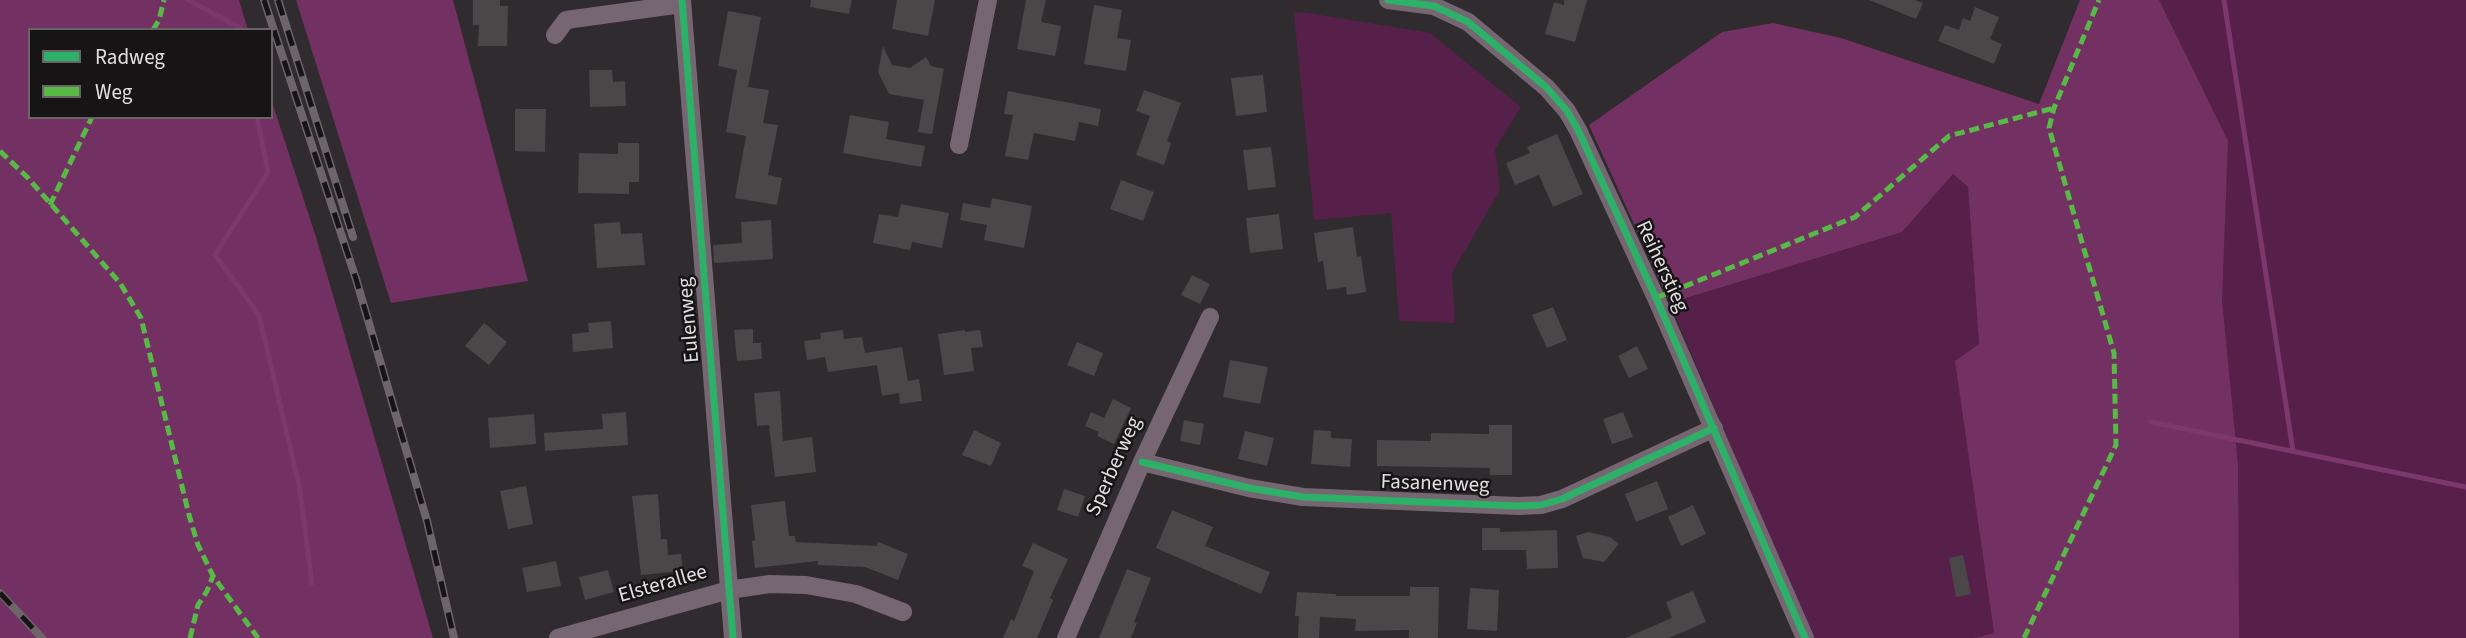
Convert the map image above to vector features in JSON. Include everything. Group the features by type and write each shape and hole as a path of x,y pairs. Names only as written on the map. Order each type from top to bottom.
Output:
{"street":[{"path":"959,145 988,0"},
{"name":"Reiherstieg","path":"1388,0 1435,3 1468,22 1547,88 1567,111 1595,166 1714,428 1805,638"},
{"path":"555,35 566,20 682,2"},
{"name":"Eulenweg","path":"682,2 733,638"},
{"name":"Sperberweg","path":"1066,638 1142,462 1210,317"},
{"name":"Fasanenweg","path":"1142,462 1249,488 1303,497 1541,505 1562,499 1714,428"},
{"name":"Elsterallee","path":"558,638 729,590 770,584 806,585 856,594 903,612"}],"shaded area":[{"path":"0,0 239,0 247,28 28,28 28,119 273,119 273,105 316,237 433,638 0,638"},
{"path":"296,0 453,0 528,281 391,303"},
{"path":"2080,0 2159,0 2228,141 2222,300 2238,465 2239,638 1974,638 1994,633 1955,361 1979,344 1968,187 1953,174 1902,232 1670,303 1589,125 1722,32 1773,23 1841,38 2039,104"},
{"path":"2151,0 2466,0 2466,638 2226,638"},
{"path":"1302,12 1430,33 1521,107 1495,149 1500,190 1452,273 1455,323 1399,321 1391,213 1314,220 1294,13"},
{"path":"1952,174 1968,187 1979,344 1956,361 1994,633 1974,638 1812,638 1670,303 1902,232"}],"building":[{"path":"473,0 500,0 500,6 508,6 507,46 478,46 479,25 473,25"},
{"path":"811,0 852,0 849,14 810,7"},
{"path":"897,0 935,0 928,36 892,29"},
{"path":"1026,0 1046,0 1041,22 1061,26 1055,56 1017,49"},
{"path":"1564,0 1587,0 1575,42 1545,34 1554,2 1564,5"},
{"path":"1869,0 1915,0 1923,3 1916,19"},
{"path":"1094,5 1122,10 1117,38 1131,40 1126,71 1084,64"},
{"path":"1975,7 1999,17 1990,39 2002,44 1994,64 1938,41 1945,25 1959,30 1963,18 1970,21"},
{"path":"728,11 761,17 748,87 769,90 763,123 778,125 768,175 782,178 777,205 735,198 746,136 726,132 737,70 718,66"},
{"path":"883,46 892,65 910,68 926,57 931,66 944,69 932,134 918,132 924,100 889,94 878,72"},
{"path":"589,70 612,70 613,82 625,81 626,106 590,107"},
{"path":"1263,75 1267,112 1236,116 1231,78"},
{"path":"1144,90 1181,103 1167,141 1171,143 1164,165 1136,155 1150,116 1136,111"},
{"path":"1008,91 1101,109 1098,126 1079,122 1075,141 1034,133 1028,160 1005,156 1013,115 1004,114"},
{"path":"515,109 546,109 545,152 515,151"},
{"path":"850,115 889,122 886,139 925,146 921,167 843,153"},
{"path":"1557,134 1583,194 1553,207 1539,175 1515,185 1506,163 1530,153 1527,147"},
{"path":"618,143 639,143 639,182 629,182 629,194 578,193 579,153 618,154"},
{"path":"1271,147 1276,187 1248,190 1243,150"},
{"path":"1121,180 1154,192 1143,221 1110,209"},
{"path":"992,198 1032,206 1024,248 984,240 987,225 960,220 963,203 990,208"},
{"path":"901,204 949,213 942,248 912,242 910,250 873,243 879,214 898,217"},
{"path":"1279,214 1283,249 1250,253 1246,218"},
{"path":"771,220 773,259 714,263 713,245 742,243 741,222"},
{"path":"620,222 621,234 642,233 645,265 597,268 594,224"},
{"path":"1353,227 1357,257 1361,256 1366,292 1347,295 1346,287 1327,290 1323,261 1318,262 1314,233"},
{"path":"1192,275 1210,284 1200,304 1181,295"},
{"path":"1553,307 1567,340 1547,348 1532,315"},
{"path":"611,321 613,348 573,352 572,334 589,332 588,323"},
{"path":"484,323 507,342 489,365 465,346"},
{"path":"753,329 753,343 761,343 762,359 737,361 734,330"},
{"path":"843,330 844,339 862,337 865,353 902,347 908,381 919,379 922,401 900,404 899,393 882,396 877,365 828,372 825,357 807,360 804,341 821,339 820,333"},
{"path":"980,330 983,347 971,348 974,371 944,375 938,334"},
{"path":"1077,342 1103,353 1094,376 1067,365"},
{"path":"1637,346 1648,369 1629,378 1618,356"},
{"path":"1230,360 1268,367 1260,404 1223,397"},
{"path":"780,391 783,441 812,437 816,472 775,477 769,425 757,426 754,393"},
{"path":"1113,399 1131,408 1114,444 1097,436 1099,432 1085,426 1091,412 1104,418"},
{"path":"626,412 628,445 545,451 544,433 603,429 602,414"},
{"path":"1623,412 1633,437 1612,444 1603,419"},
{"path":"534,414 536,444 490,448 488,418"},
{"path":"1184,420 1204,424 1200,445 1180,441"},
{"path":"1489,425 1512,425 1512,475 1490,475 1490,468 1377,466 1377,440 1431,441 1431,433 1489,434"},
{"path":"974,430 1001,443 991,466 962,455"},
{"path":"1314,430 1331,431 1331,438 1352,439 1350,467 1311,464"},
{"path":"1245,431 1274,438 1267,466 1238,459"},
{"path":"1657,481 1668,509 1636,522 1625,494"},
{"path":"526,486 533,524 508,529 500,491"},
{"path":"1064,489 1085,496 1078,517 1057,510"},
{"path":"658,494 661,539 667,539 668,555 681,554 683,571 641,575 632,496"},
{"path":"785,501 789,536 795,536 796,542 877,546 878,542 908,554 898,580 865,567 818,565 818,561 755,568 751,505"},
{"path":"1693,505 1706,534 1681,546 1668,517"},
{"path":"1172,510 1213,527 1205,546 1270,572 1261,594 1156,548"},
{"path":"1482,528 1500,528 1500,532 1557,530 1558,568 1527,569 1526,550 1482,550"},
{"path":"1588,532 1610,537 1619,544 1604,562 1583,558 1576,536"},
{"path":"1033,543 1068,559 1050,598 1053,600 1037,638 1003,638 1011,619 1014,621 1034,571 1022,566"},
{"path":"1963,555 1971,594 1956,597 1949,558"},
{"path":"556,561 561,586 527,592 522,568"},
{"path":"1127,569 1151,578 1134,622 1137,623 1131,638 1099,638"},
{"path":"608,570 614,592 585,600 579,577"},
{"path":"1410,587 1439,587 1438,638 1409,638 1409,630 1355,631 1356,619 1320,617 1319,638 1298,638 1299,616 1295,616 1297,592 1336,596 1410,596"},
{"path":"1470,588 1499,590 1497,631 1467,629"},
{"path":"1693,591 1706,622 1669,638 1625,638 1672,618 1666,602"}],"waterway":[{"path":"188,0 239,28"},
{"path":"2224,0 2293,451"},
{"path":"257,119 268,172 215,255 259,315 299,485 312,583"},
{"path":"2151,422 2466,487"}],"railway":[{"path":"264,0 356,279 427,521 454,638"},
{"path":"278,0 353,237"},
{"path":"0,593 42,638"}],"marked path":[{"path":"154,28 164,0"},
{"path":"2024,638 2116,445 2114,353 2049,128 2054,108 2099,0"},
{"path":"1656,298 1855,217 1949,136 2054,108"},
{"path":"50,205 91,119"},
{"path":"0,151 28,178 120,283 141,318 198,545 213,576 258,638"},
{"path":"190,638 198,605 213,576"}],"cycle path":[{"path":"682,0 733,638"},
{"path":"1388,0 1434,6 1468,22 1547,88 1567,111 1656,298 1805,638"},
{"path":"1142,462 1249,488 1303,497 1541,505 1562,499 1714,428"}]}
